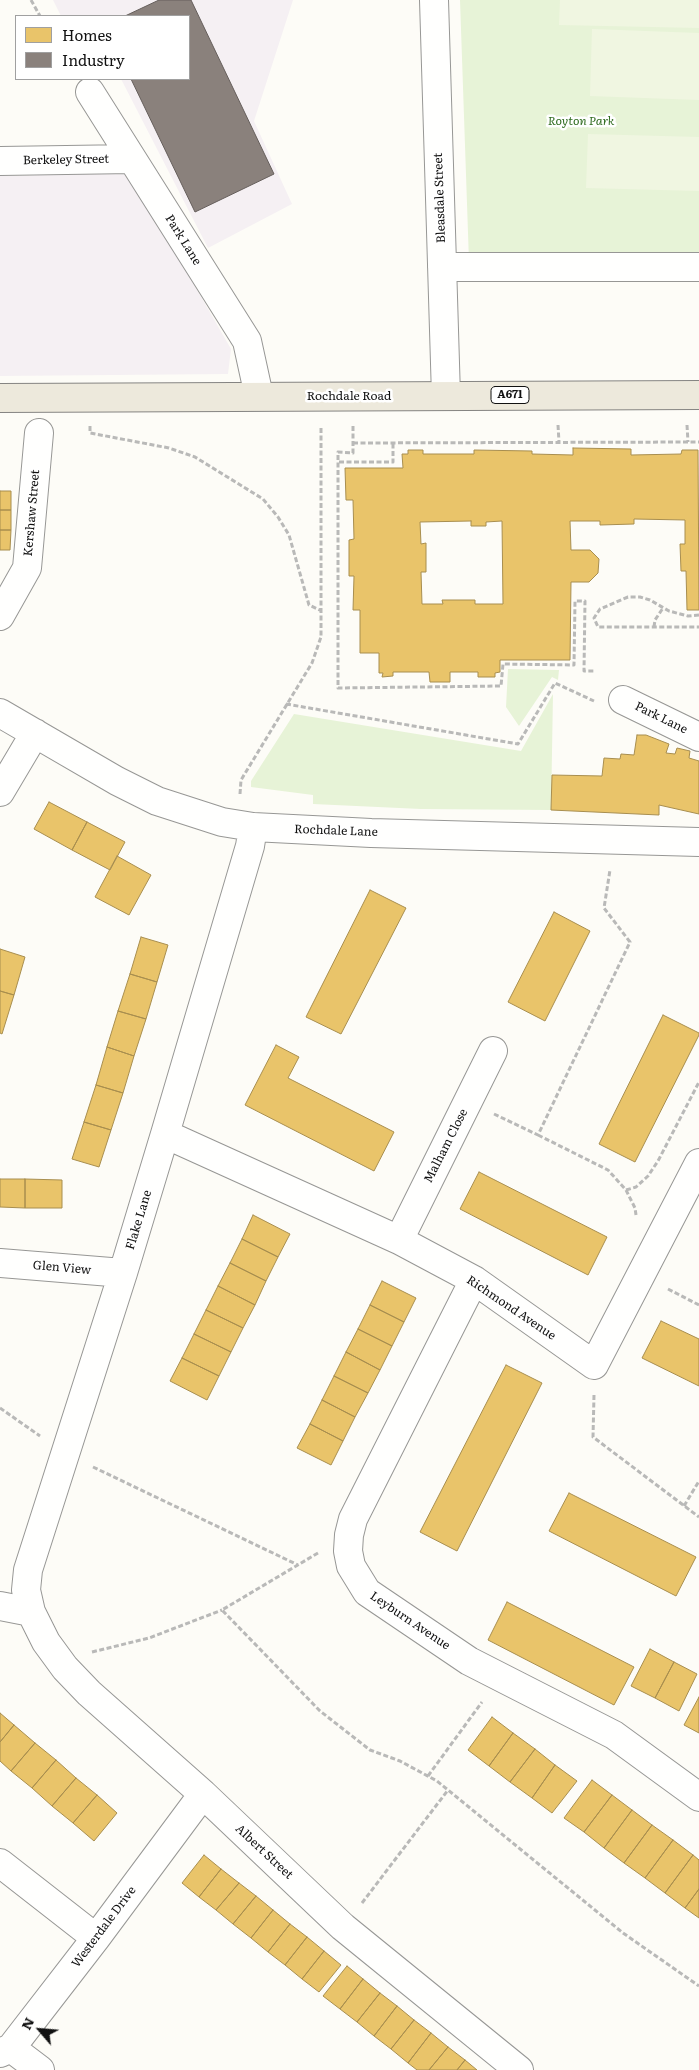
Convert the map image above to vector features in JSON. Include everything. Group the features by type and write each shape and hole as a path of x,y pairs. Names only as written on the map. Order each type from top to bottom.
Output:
{"main road":[{"name":"Rochdale Road","path":"0,398 699,395"}],"street":[{"name":"Bleasdale Street","path":"434,0 446,396"},
{"name":"Park Lane","path":"90,92 247,340 259,396"},
{"name":"Berkeley Street","path":"0,161 132,159"},
{"path":"442,267 699,267"},
{"name":"Kershaw Street","path":"0,616 27,568 39,433"},
{"name":"Park Lane","path":"623,700 699,737"},
{"name":"Rochdale Lane","path":"0,713 117,781 157,801 222,822 253,827 699,842"},
{"path":"0,792 35,733"},
{"name":"Flake Lane","path":"31,1612 26,1590 28,1570 123,1273 250,846 253,827"},
{"name":"Malham Close","path":"399,1240 493,1052"},
{"name":"Richmond Avenue","path":"165,1134 399,1240 474,1280 594,1365"},
{"path":"594,1365 699,1163"},
{"name":"Glen View","path":"0,1263 123,1273"},
{"name":"Leyburn Avenue","path":"474,1280 353,1519 349,1534 348,1551 352,1566 366,1592 469,1662 614,1735 699,1797"},
{"path":"0,1606 31,1612"},
{"name":"Albert Street","path":"31,1612 46,1642 65,1668 89,1693 203,1794 343,1927 519,2070"},
{"name":"Westerdale Drive","path":"6,2050 96,1938 203,1794"},
{"path":"0,1863 96,1938"},
{"path":"6,2050 40,2070"}],"path":[{"path":"31,0 39,15"},
{"path":"90,421 90,433 169,448 194,457 263,499 278,517 289,535 309,605 322,611"},
{"path":"558,422 559,442"},
{"path":"687,422 688,442"},
{"path":"248,798 240,796 241,780 312,663 321,637 321,423"},
{"path":"353,423 353,452 338,452 338,688 501,686 503,664 574,665 575,601 584,601 584,671 594,671"},
{"path":"353,443 699,442"},
{"path":"339,462 394,462 393,443"},
{"path":"699,615 688,616 669,611 650,600 628,597 600,609 594,618 598,627 699,627"},
{"path":"654,627 655,620 663,608"},
{"path":"286,704 518,744 555,683 596,702"},
{"path":"538,1135 630,942 604,908 614,839"},
{"path":"626,1190 636,1187 648,1176 658,1161 699,1082"},
{"path":"468,1102 608,1170 626,1190 635,1208 638,1238 651,1255"},
{"path":"594,1365 593,1437 699,1517"},
{"path":"0,1408 66,1454 298,1565"},
{"path":"684,1506 699,1481"},
{"path":"65,1668 81,1653 149,1638 222,1610 319,1552 348,1551"},
{"path":"222,1610 320,1710 370,1750 400,1761 428,1776 448,1790 623,1933 699,1986"},
{"path":"428,1776 500,1677"},
{"path":"343,1927 448,1790"}],"shaded area":[{"path":"53,0 293,0 254,121 292,204 208,248 122,80 190,80 190,15 60,15"},
{"path":"130,173 231,349 228,374 0,376 0,176"}],"green space":[{"name":"Royton Park","path":"460,0 699,0 699,262 469,262"},
{"path":"560,0 699,0 699,28 559,25"},
{"path":"592,29 699,33 699,100 590,96"},
{"path":"588,134 699,137 699,191 586,188"},
{"path":"508,669 559,670 558,680 552,677 519,726 506,707"},
{"path":"553,694 551,810 421,809 313,804 313,795 251,787 251,781 294,714 521,751"}],"building: Homes":[{"path":"573,448 631,449 631,455 681,454 682,450 698,450 699,610 687,610 686,571 681,571 680,544 685,544 685,520 634,519 634,524 600,525 600,521 570,521 571,550 590,550 599,559 598,573 589,582 571,582 570,660 500,660 500,672 495,673 495,677 478,677 478,672 450,672 450,682 430,682 429,672 393,672 393,676 382,677 383,673 379,673 379,653 360,653 360,610 353,610 354,576 349,576 349,540 354,539 353,500 346,500 345,468 403,468 402,454 408,454 408,450 423,450 423,454 474,454 474,450 532,451 532,454 573,455","holes":["471,521 471,526 486,526 486,522 502,521 503,604 475,604 475,600 442,600 443,604 422,604 421,572 426,572 426,543 421,544 420,522"]},
{"path":"0,491 11,491 11,510 0,510"},
{"path":"0,510 11,510 11,530 0,530"},
{"path":"0,530 11,530 10,550 0,550"},
{"path":"637,735 646,735 669,744 666,753 675,754 677,748 690,751 689,758 699,761 699,814 659,805 659,815 551,810 552,775 602,776 604,758 620,759 621,754 634,755"},
{"path":"49,802 87,822 72,850 34,829"},
{"path":"87,822 125,842 110,870 72,850"},
{"path":"117,856 151,875 129,915 95,897"},
{"path":"370,890 406,908 341,1034 306,1017"},
{"path":"554,912 590,931 545,1021 508,1002"},
{"path":"141,937 168,945 157,982 130,974"},
{"path":"0,949 25,957 14,995 0,991"},
{"path":"130,974 157,982 146,1019 118,1011"},
{"path":"0,991 14,995 2,1034 0,1033"},
{"path":"118,1011 146,1019 134,1056 107,1047"},
{"path":"663,1015 699,1033 699,1035 635,1162 599,1144"},
{"path":"276,1045 299,1057 288,1078 394,1132 374,1171 245,1105"},
{"path":"107,1047 134,1056 123,1093 96,1085"},
{"path":"96,1085 123,1093 111,1130 84,1122"},
{"path":"84,1122 111,1130 99,1167 72,1159"},
{"path":"479,1172 607,1237 588,1275 460,1209"},
{"path":"0,1179 25,1179 25,1208 0,1207"},
{"path":"25,1179 62,1180 62,1208 25,1208"},
{"path":"253,1215 290,1234 278,1257 242,1239"},
{"path":"242,1239 278,1257 266,1281 230,1263"},
{"path":"230,1263 266,1281 255,1305 218,1286"},
{"path":"382,1281 416,1298 404,1322 370,1305"},
{"path":"218,1286 255,1305 243,1328 206,1310"},
{"path":"370,1305 404,1322 392,1346 358,1329"},
{"path":"206,1310 243,1328 231,1352 194,1334"},
{"path":"661,1321 699,1339 699,1386 642,1358"},
{"path":"358,1329 392,1346 380,1370 346,1352"},
{"path":"194,1334 231,1352 219,1376 182,1358"},
{"path":"346,1352 380,1370 368,1393 334,1376"},
{"path":"182,1358 219,1376 207,1400 170,1381"},
{"path":"506,1365 542,1383 457,1551 420,1532"},
{"path":"334,1376 368,1393 355,1417 322,1400"},
{"path":"322,1400 355,1417 343,1441 310,1424"},
{"path":"310,1424 343,1441 331,1465 297,1448"},
{"path":"569,1493 696,1557 676,1596 549,1531"},
{"path":"507,1602 634,1667 614,1705 488,1640"},
{"path":"650,1649 674,1662 655,1698 631,1686"},
{"path":"674,1662 697,1674 679,1711 655,1698"},
{"path":"699,1697 699,1733 684,1725"},
{"path":"0,1713 14,1725 0,1742"},
{"path":"492,1717 513,1733 489,1766 468,1750"},
{"path":"14,1725 35,1743 11,1771 0,1761 0,1742"},
{"path":"513,1733 535,1749 510,1782 489,1766"},
{"path":"35,1743 56,1760 32,1788 11,1771"},
{"path":"535,1749 555,1765 532,1798 510,1782"},
{"path":"56,1760 76,1778 52,1806 32,1788"},
{"path":"555,1765 577,1781 552,1813 532,1798"},
{"path":"76,1778 97,1795 73,1823 52,1806"},
{"path":"592,1780 612,1795 584,1832 564,1818"},
{"path":"97,1795 117,1813 94,1841 73,1823"},
{"path":"612,1795 632,1810 604,1848 584,1832"},
{"path":"632,1810 652,1825 624,1863 604,1848"},
{"path":"652,1825 673,1840 645,1878 624,1863"},
{"path":"673,1840 693,1855 665,1893 645,1878"},
{"path":"204,1855 221,1869 199,1897 182,1883"},
{"path":"693,1855 699,1860 699,1889 685,1908 665,1893"},
{"path":"221,1869 239,1883 216,1910 199,1897"},
{"path":"239,1883 256,1896 233,1924 216,1910"},
{"path":"699,1889 699,1918 685,1908"},
{"path":"256,1896 273,1910 251,1938 233,1924"},
{"path":"273,1910 290,1924 268,1952 251,1938"},
{"path":"290,1924 307,1937 285,1965 268,1952"},
{"path":"307,1937 324,1951 302,1979 285,1965"},
{"path":"324,1951 341,1965 319,1992 302,1979"},
{"path":"347,1966 363,1979 340,2009 323,1996"},
{"path":"363,1979 380,1993 357,2022 340,2009"},
{"path":"380,1993 397,2006 374,2036 357,2022"},
{"path":"397,2006 414,2020 391,2049 374,2036"},
{"path":"414,2020 431,2033 408,2063 391,2049"},
{"path":"431,2033 448,2047 429,2070 417,2070 408,2063"},
{"path":"448,2047 465,2060 457,2070 429,2070"},
{"path":"465,2060 477,2070 457,2070"}],"building: Industry":[{"path":"159,0 191,0 274,174 195,212 131,80 190,80 190,15 127,15"}]}
